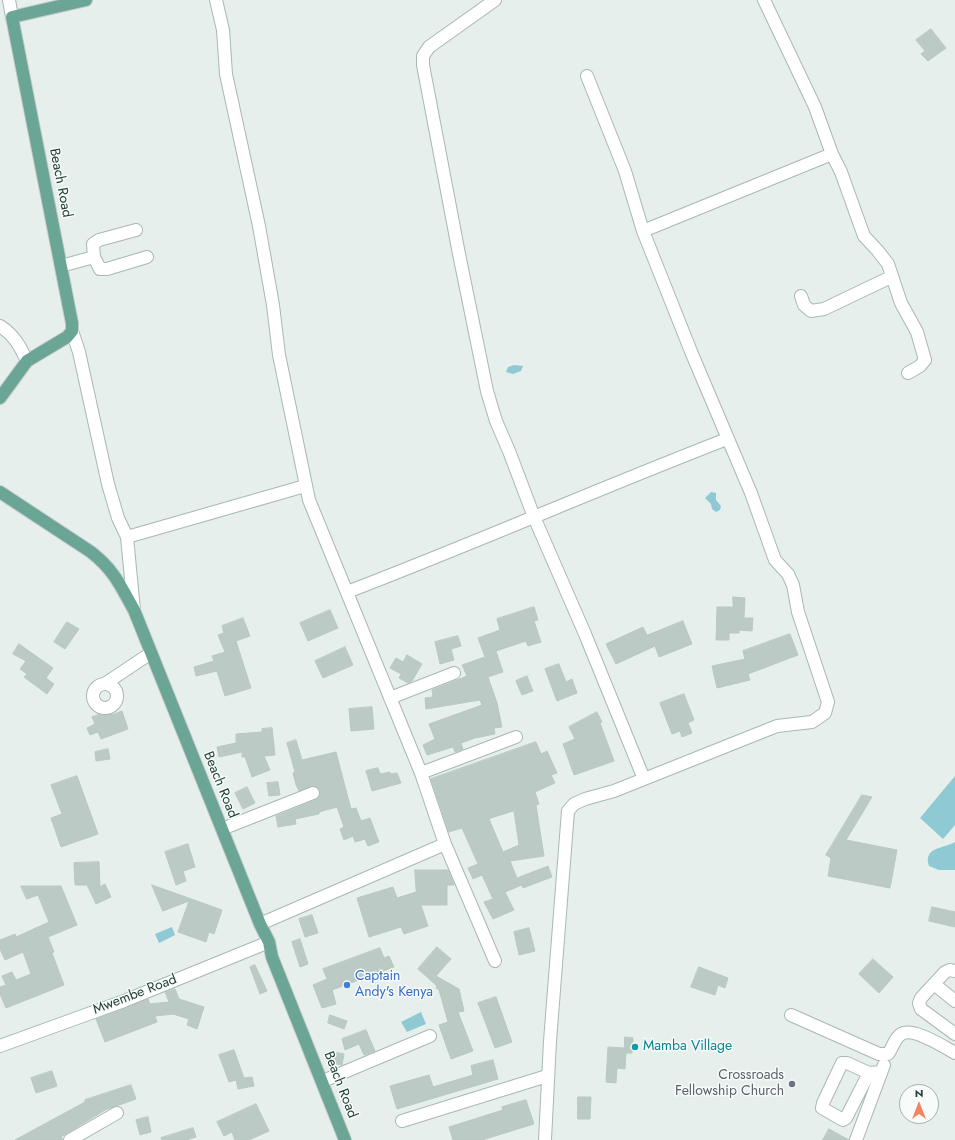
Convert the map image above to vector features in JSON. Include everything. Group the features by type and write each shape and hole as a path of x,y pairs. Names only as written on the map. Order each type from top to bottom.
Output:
{"main road":[{"path":"12,17 86,0"},
{"name":"Beach Road","path":"12,17 61,266 72,331"},
{"path":"0,398 27,361 66,337 72,331"},
{"name":"Beach Road","path":"0,492 105,563 115,574 134,610 260,924 269,942 272,957 323,1081 345,1140"}],"street":[{"path":"9,0 12,17"},
{"path":"216,0 223,30 226,74 259,226 273,305 279,355 305,486 316,520 421,773 445,844 495,961"},
{"path":"495,0 425,51 423,61 458,254 487,391 496,421 534,518 644,779"},
{"path":"764,0 815,107 832,154 841,172 864,236 888,264 891,277 901,303 917,332 925,360 920,366 908,373"},
{"path":"545,1140 547,1076 568,811 574,804 585,799 614,791 777,726 812,722 825,713 828,702 798,612 793,586 788,574 775,560 751,494 727,439 643,231 625,171 587,76"},
{"path":"643,231 832,154"},
{"path":"136,230 99,240 93,244 94,257 100,269 107,269 147,257"},
{"path":"61,266 94,257"},
{"path":"801,296 804,305 811,311 824,309 891,277"},
{"path":"0,326 9,332 16,341 27,361"},
{"path":"72,331 79,352 108,484 118,518 127,537 134,610"},
{"path":"347,592 456,550 640,473 727,439"},
{"path":"127,537 305,486"},
{"path":"106,683 151,653"},
{"path":"390,698 454,673"},
{"path":"421,773 516,737"},
{"path":"222,829 312,793"},
{"path":"260,924 445,844"},
{"name":"Mwembe Road","path":"0,1046 124,1001 269,942"},
{"path":"955,971 950,970 945,972 921,998 921,1009 955,1034"},
{"path":"934,984 955,1001"},
{"path":"791,1015 879,1054 888,1054"},
{"path":"856,1140 888,1054 898,1036 907,1032 916,1033 955,1053"},
{"path":"323,1081 430,1036"},
{"path":"869,1073 846,1118 842,1120 822,1108 822,1103 842,1063 847,1063 869,1073 881,1072"},
{"path":"402,1121 547,1076"},
{"path":"70,1140 117,1113"}],"water":[{"path":"514,365 523,366 521,371 513,374 506,372 508,367"},
{"path":"711,492 716,493 716,500 721,506 720,510 716,512 712,509 711,504 705,498"},
{"path":"955,776 955,825 943,839 920,818"},
{"path":"955,842 955,870 939,870 929,866 928,860 931,852"},
{"path":"172,927 175,935 159,943 155,934"},
{"path":"421,1012 426,1024 407,1032 401,1022"}],"building":[{"path":"931,29 946,48 928,61 921,54 925,51 916,40"},
{"path":"733,597 745,598 744,618 753,618 752,631 739,630 739,633 729,633 729,640 716,640 717,607 733,607"},
{"path":"534,607 538,620 534,621 541,642 528,646 526,641 496,651 503,672 488,677 497,703 502,727 494,728 495,734 475,738 461,743 463,749 455,752 453,747 427,755 423,745 435,739 429,724 482,705 480,700 426,709 425,698 433,697 432,690 467,676 462,665 485,657 478,638 500,630 497,619"},
{"path":"330,610 338,628 308,641 300,623"},
{"path":"243,618 250,636 236,641 251,688 225,696 217,671 196,676 194,667 214,661 212,656 225,652 218,635 224,633 222,626"},
{"path":"683,621 692,644 659,657 655,646 616,664 606,644 643,627 647,635"},
{"path":"67,622 79,629 65,649 54,642"},
{"path":"790,634 798,655 748,674 750,680 717,688 712,666 745,659 743,651"},
{"path":"458,636 461,646 451,649 454,660 440,664 435,642"},
{"path":"19,644 53,668 46,678 54,684 47,694 24,677 27,674 20,669 26,661 13,654"},
{"path":"345,647 353,665 323,678 315,661"},
{"path":"407,655 422,664 412,681 408,683 399,678 401,674 390,668 396,658 403,662"},
{"path":"559,664 566,682 572,679 577,693 557,701 545,669"},
{"path":"527,676 533,691 522,695 516,681"},
{"path":"684,694 694,720 688,723 692,733 682,737 680,731 672,734 660,703"},
{"path":"372,707 374,729 351,731 349,709"},
{"path":"111,711 112,715 122,711 128,729 101,739 98,732 90,735 87,728 95,724 92,717"},
{"path":"597,712 602,722 600,723 614,761 574,775 563,744 575,739 569,727"},
{"path":"272,728 275,755 264,756 270,770 252,777 245,757 242,757 242,752 219,757 217,747 236,743 236,734 262,732 262,729"},
{"path":"296,740 302,760 336,752 351,809 356,808 361,821 370,818 379,842 368,846 365,839 355,842 353,836 344,840 340,829 344,827 337,807 319,812 319,814 295,819 296,824 278,827 276,816 316,800 320,794 320,790 314,786 299,791 296,785 293,773 295,772 287,743"},
{"path":"536,742 541,754 547,751 557,773 551,775 555,783 535,792 539,804 536,805 544,856 510,861 517,878 548,866 552,877 523,888 522,885 505,892 514,910 493,919 484,902 493,899 482,875 473,879 468,868 478,864 462,828 449,832 431,779","holes":["514,811 519,845 503,852 489,819"]},
{"path":"108,749 110,759 96,761 95,752"},
{"path":"378,768 380,774 390,772 390,774 397,773 401,783 372,791 366,771"},
{"path":"77,776 98,834 61,847 51,818 62,814 51,785"},
{"path":"278,782 280,795 269,796 267,783"},
{"path":"247,787 255,803 243,809 235,793"},
{"path":"862,795 872,797 846,840 897,850 890,888 828,876 831,858 826,855"},
{"path":"188,844 195,867 183,871 186,881 176,885 165,852"},
{"path":"99,862 100,887 105,884 111,897 96,904 87,885 75,885 74,863"},
{"path":"415,870 448,870 454,885 447,885 447,905 421,905 428,926 404,934 401,927 369,937 357,898 393,887 397,898 416,892"},
{"path":"152,885 222,910 214,934 209,932 206,942 178,932 189,901 163,911"},
{"path":"21,886 61,886 77,925 48,937 54,952 52,953 64,985 6,1008 0,994 0,987 6,985 2,976 12,972 16,980 31,974 23,952 5,960 0,949 0,940 15,934 16,937 49,922 38,895 27,899"},
{"path":"932,907 955,912 955,927 929,921"},
{"path":"312,915 318,933 305,937 299,919"},
{"path":"529,928 535,951 519,955 514,932"},
{"path":"300,939 308,964 300,967 292,942"},
{"path":"437,947 451,959 436,976 459,989 464,1011 458,1012 473,1051 451,1059 439,1025 448,1022 439,990 436,988 437,986 418,969"},
{"path":"380,948 384,958 389,956 394,967 332,990 336,1004 322,1008 313,985 327,979 323,969"},
{"path":"873,959 893,977 879,993 859,974"},
{"path":"255,965 267,991 260,994 250,967"},
{"path":"699,967 728,978 725,988 718,985 715,995 691,987"},
{"path":"175,989 179,999 204,1007 197,1029 187,1025 189,1019 173,1014 155,1016 157,1022 105,1042 96,1019 148,999 150,1004 169,1002 165,992"},
{"path":"496,997 512,1042 495,1048 478,1003"},
{"path":"330,1015 347,1021 344,1029 328,1023"},
{"path":"366,1030 375,1051 364,1055 359,1044 345,1050 342,1039"},
{"path":"625,1037 633,1038 632,1053 626,1053 625,1069 617,1068 616,1083 606,1082 608,1047 624,1048"},
{"path":"234,1050 244,1078 252,1077 254,1086 238,1089 236,1080 229,1082 219,1055"},
{"path":"333,1052 344,1054 342,1065 331,1063"},
{"path":"493,1060 498,1079 397,1109 390,1086 429,1075 433,1087 473,1075 471,1066"},
{"path":"52,1071 57,1086 36,1093 31,1078"},
{"path":"131,1085 136,1099 105,1110 61,1137 63,1140 15,1140 85,1102 85,1100"},
{"path":"578,1097 591,1097 590,1119 578,1119"},
{"path":"526,1100 534,1124 482,1140 453,1140 449,1127 503,1110 502,1107"},
{"path":"256,1104 269,1131 249,1140 235,1140 232,1132 224,1136 217,1122"},
{"path":"148,1117 151,1132 140,1135 136,1120"},
{"path":"193,1128 196,1137 186,1140 162,1140 161,1138"},
{"path":"829,1129 849,1140 823,1140"}],"place":[{"name":"Captain Andy's Kenya","path":"347,985"},
{"name":"Mamba Village","path":"635,1047"},
{"name":"Crossroads Fellowship Church","path":"792,1084"}]}
